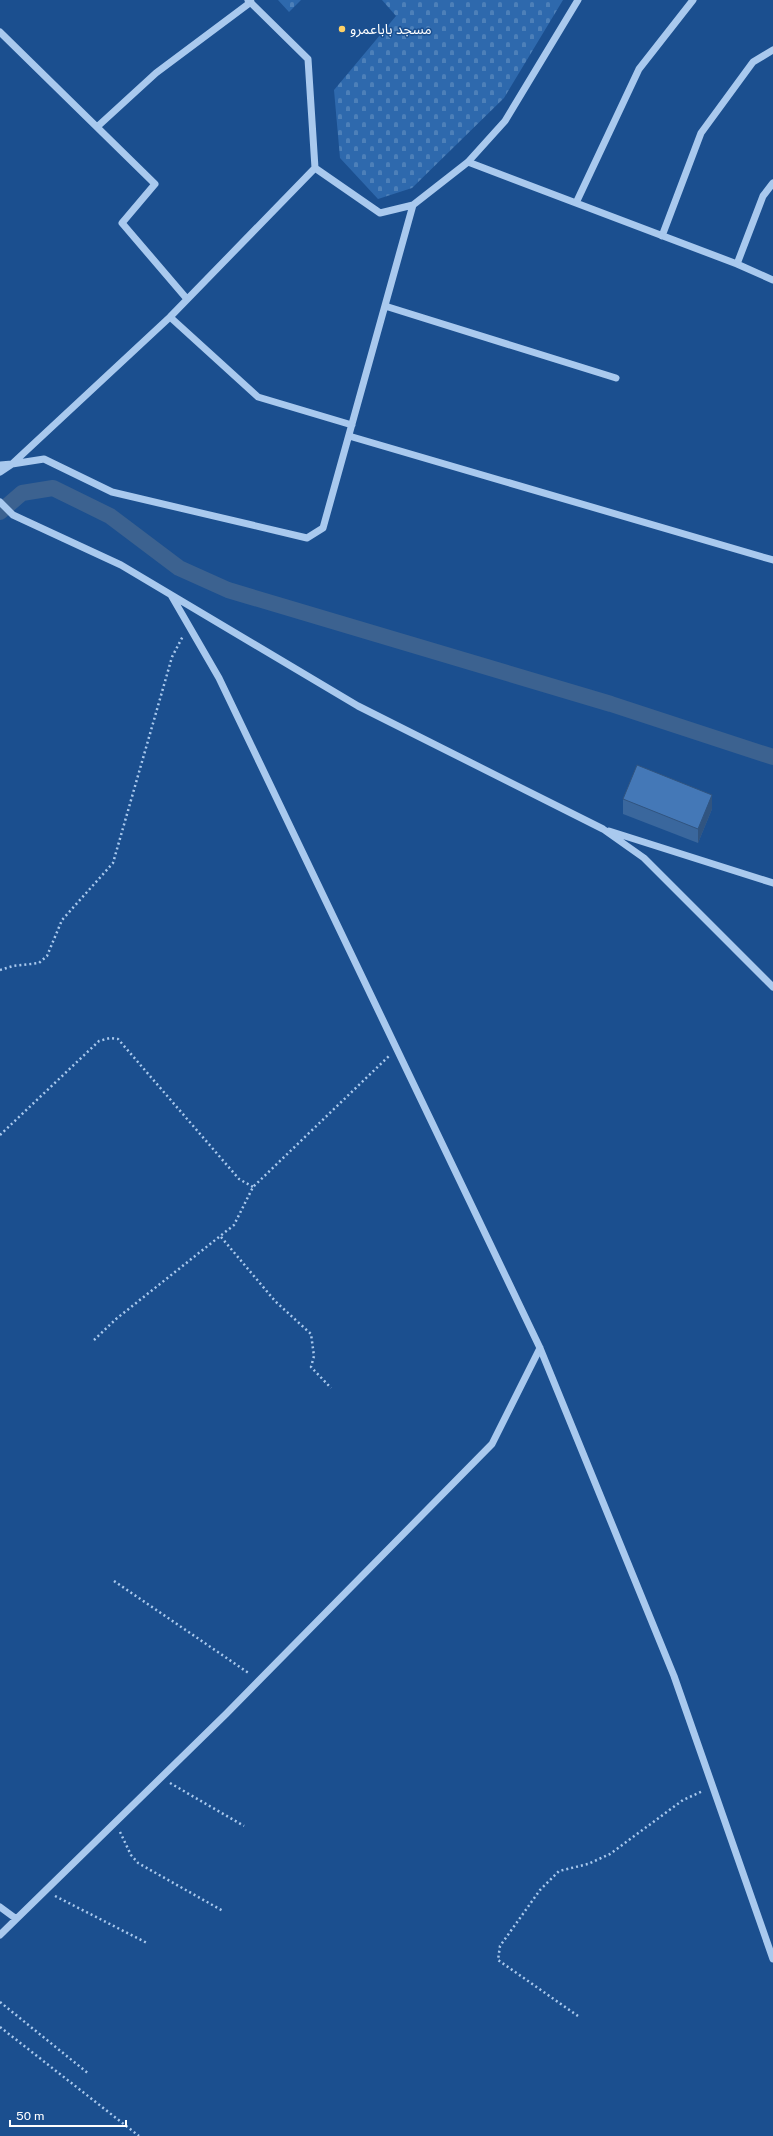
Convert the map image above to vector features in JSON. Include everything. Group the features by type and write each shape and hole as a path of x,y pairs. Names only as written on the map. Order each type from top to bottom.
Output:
{"street":[{"path":"315,168 380,213 412,205 468,162 505,121 578,0"},
{"path":"576,203 639,69 693,0"},
{"path":"0,472 12,464 170,317 315,168 308,59 250,1 156,73 97,127"},
{"path":"0,44 3,35 155,184 122,223 188,299"},
{"path":"662,236 701,133 753,62 773,50"},
{"path":"468,162 737,264 773,280"},
{"path":"737,264 763,196 773,183"},
{"path":"0,465 44,459 112,492 307,538 323,528 412,205"},
{"path":"385,306 616,378"},
{"path":"170,317 258,397 352,425"},
{"path":"349,436 773,560"},
{"path":"0,502 13,515 121,565 358,706 604,829 773,883"},
{"path":"171,595 219,678 540,1348 674,1676 773,1958"},
{"path":"604,829 644,858 773,987"},
{"path":"0,1935 15,1918 259,1680 492,1444 540,1348"},
{"path":"0,1907 15,1918"}],"path":[{"path":"0,970 13,966 39,963 46,956 62,920 113,863 172,658 188,624"},
{"path":"0,1135 99,1041 110,1038 118,1038 238,1179 253,1187"},
{"path":"94,1340 116,1319 221,1237 234,1225 253,1187 396,1049"},
{"path":"221,1237 275,1301 310,1334 314,1356 311,1367 331,1388"},
{"path":"114,1582 259,1680"},
{"path":"160,1777 244,1826"},
{"path":"578,2016 498,1960 500,1946 540,1890 560,1871 588,1864 610,1854 683,1800 713,1787"},
{"path":"115,1821 131,1855 138,1863 223,1911"},
{"path":"44,1890 147,1943"},
{"path":"0,2002 89,2074"},
{"path":"0,2026 139,2136"}],"green space":[{"path":"278,0 301,0 289,12"},
{"path":"382,0 563,0 504,98 412,188 378,199 340,158 334,90 396,16"}],"building":[{"path":"637,765 712,795 698,829 623,799"}],"waterway":[{"path":"0,512 22,493 53,488 110,516 179,568 228,590 611,704 773,757"}],"place":[{"name":"مسجد باباعمرو","path":"342,29"}]}
